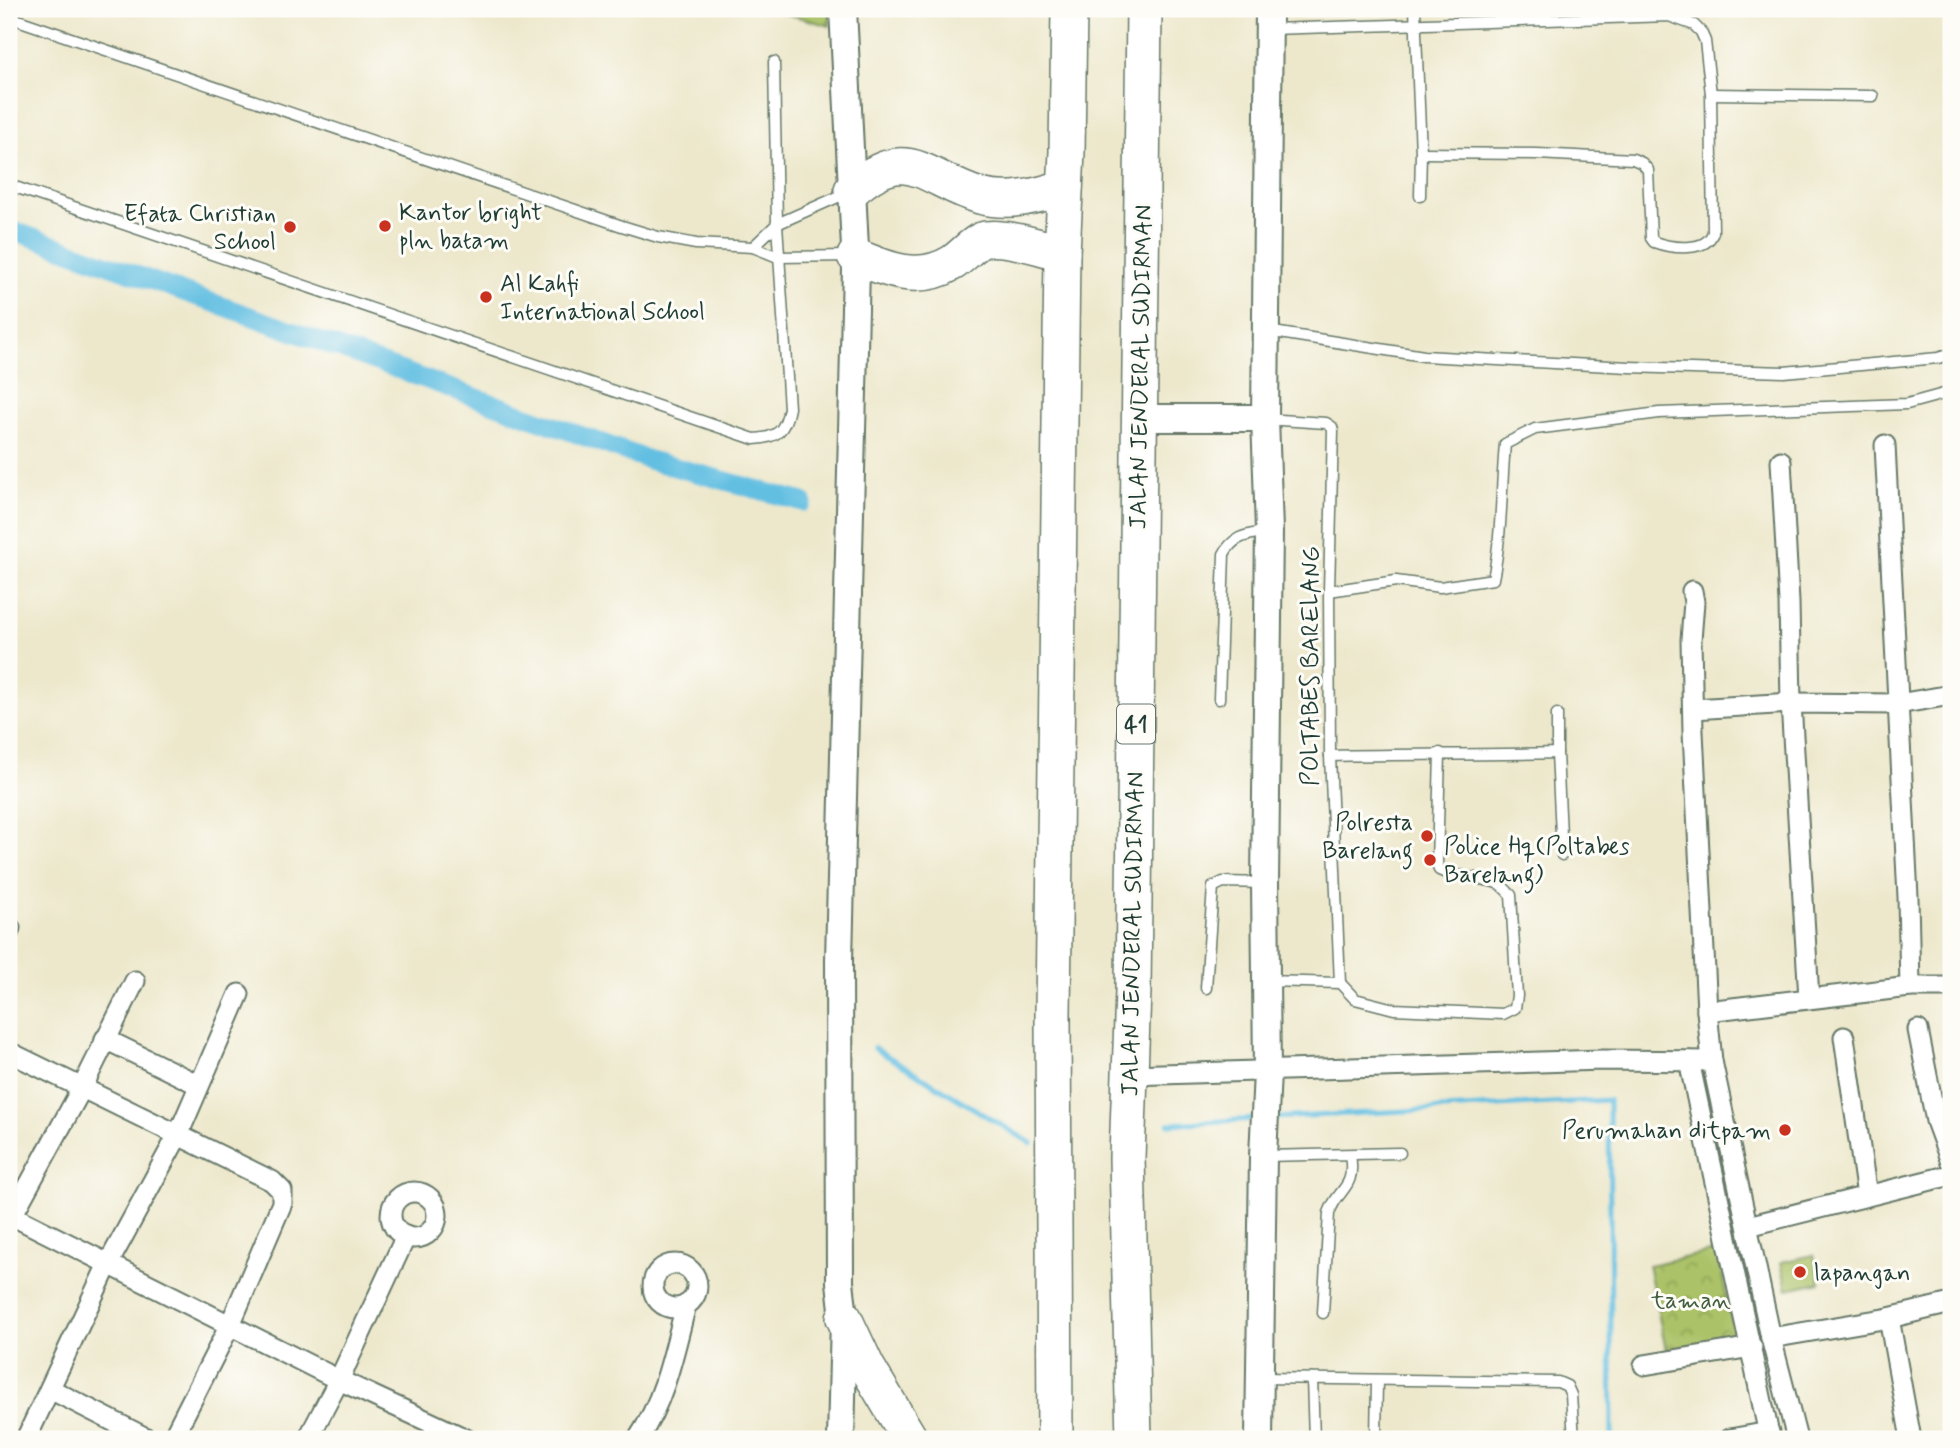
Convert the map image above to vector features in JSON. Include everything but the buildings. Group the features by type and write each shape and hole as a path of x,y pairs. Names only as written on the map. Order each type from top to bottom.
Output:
{"highway":[{"path":"1055,1439 1053,1014 1062,253 1069,9"},
{"name":"JALAN JENDERAL SUDIRMAN","path":"1134,1439 1127,1158 1144,9"},
{"path":"852,190 876,171 901,166 922,170 982,196 1021,198 1065,187"},
{"path":"982,196 982,240"},
{"path":"855,256 893,271 914,275 941,270 982,240 1009,240 1062,253"},
{"path":"844,1318 867,1367 910,1439"}],"street":[{"path":"841,1439 844,1318 840,1269 839,960 855,256 843,9"},
{"path":"1259,1439 1267,1072 1265,883 1269,530 1265,418 1269,19"},
{"path":"1140,418 1265,418"},
{"path":"1885,445 1910,986"},
{"path":"1781,461 1789,602 1791,703 1810,998"},
{"path":"1692,590 1693,709 1707,1011 1712,1061 1771,1338 1797,1439"},
{"path":"1693,709 1791,703 1898,704 1951,695"},
{"path":"135,981 82,1088 10,1215 461,1438"},
{"path":"1707,1011 1910,986 1951,987"},
{"path":"26,1439 108,1264 178,1135 239,994"},
{"path":"1918,1030 1936,1121 1951,1162"},
{"path":"1844,1037 1867,1196"},
{"path":"105,1040 199,1085"},
{"path":"9,1052 272,1181 282,1191 284,1197 230,1325 172,1439"},
{"path":"1130,1075 1602,1060 1712,1061"},
{"path":"1689,1061 1769,1436 1730,1439"},
{"path":"1748,1226 1951,1175"},
{"path":"308,1439 339,1380 406,1236"},
{"path":"1771,1338 1889,1318 1951,1303"},
{"path":"638,1439 662,1395 686,1305"},
{"path":"1889,1318 1912,1439"},
{"path":"1644,1365 1752,1347"},
{"path":"50,1389 148,1439"}],"lane":[{"path":"1415,9 1421,153 1420,196"},
{"path":"1269,19 1414,24 1591,13 1669,12 1694,25 1701,32 1711,94 1713,232 1711,240 1704,245 1676,247 1654,242 1651,238 1648,170 1633,159 1537,154 1421,153"},
{"path":"9,17 658,237 696,244 753,247 778,257 855,256"},
{"path":"9,185 754,439 768,439 780,433 786,423 789,408 778,257 774,62"},
{"path":"1711,94 1873,96"},
{"path":"753,247 777,224 852,190"},
{"path":"1267,331 1424,356 1771,372 1938,358 1951,354"},
{"path":"1329,591 1396,581 1440,587 1493,579 1500,544 1500,490 1505,444 1535,429 1658,413 1907,404 1951,392"},
{"name":"POLTABES BARELANG","path":"1265,418 1326,423 1332,427 1330,756 1340,984"},
{"path":"1219,699 1224,554 1231,542 1241,536 1269,530"},
{"path":"1557,714 1556,753 1562,855"},
{"path":"1330,756 1556,753"},
{"path":"1266,981 1340,984 1355,999 1395,1009 1503,1014 1515,1008 1517,996 1511,895 1500,884 1446,873 1439,870 1437,864 1440,754"},
{"path":"1206,988 1213,887 1223,882 1265,883"},
{"path":"1264,1133 1350,1155 1400,1153"},
{"path":"1322,1313 1329,1213 1335,1200 1349,1183 1352,1166 1350,1155"},
{"path":"1260,1378 1558,1382 1567,1386 1571,1395 1574,1439"},
{"path":"1312,1379 1314,1439"},
{"path":"1376,1439 1377,1380"}],"green space":[{"path":"769,9 830,9 830,26"},
{"name":"taman","path":"1717,1251 1735,1336 1666,1350 1648,1265"},
{"name":"lapangan","path":"1814,1255 1820,1282 1787,1289 1781,1262"}],"waterway":[{"path":"9,229 649,460 803,502"},
{"path":"874,1048 1031,1143"},
{"path":"1273,1118 1609,1100 1612,1439"},
{"path":"1169,1124 1256,1119"}],"place":[{"name":"Kantor bright pln batam","path":"385,226"},
{"name":"Efata Christian School","path":"290,227"},
{"name":"Al Kahfi International School","path":"486,297"},
{"name":"Polresta Barelang","path":"1427,836"},
{"name":"Police Hq(Poltabes Barelang)","path":"1430,860"},
{"name":"Perumahan ditpam","path":"1785,1130"},
{"name":"lapangan","path":"1800,1272"}]}
